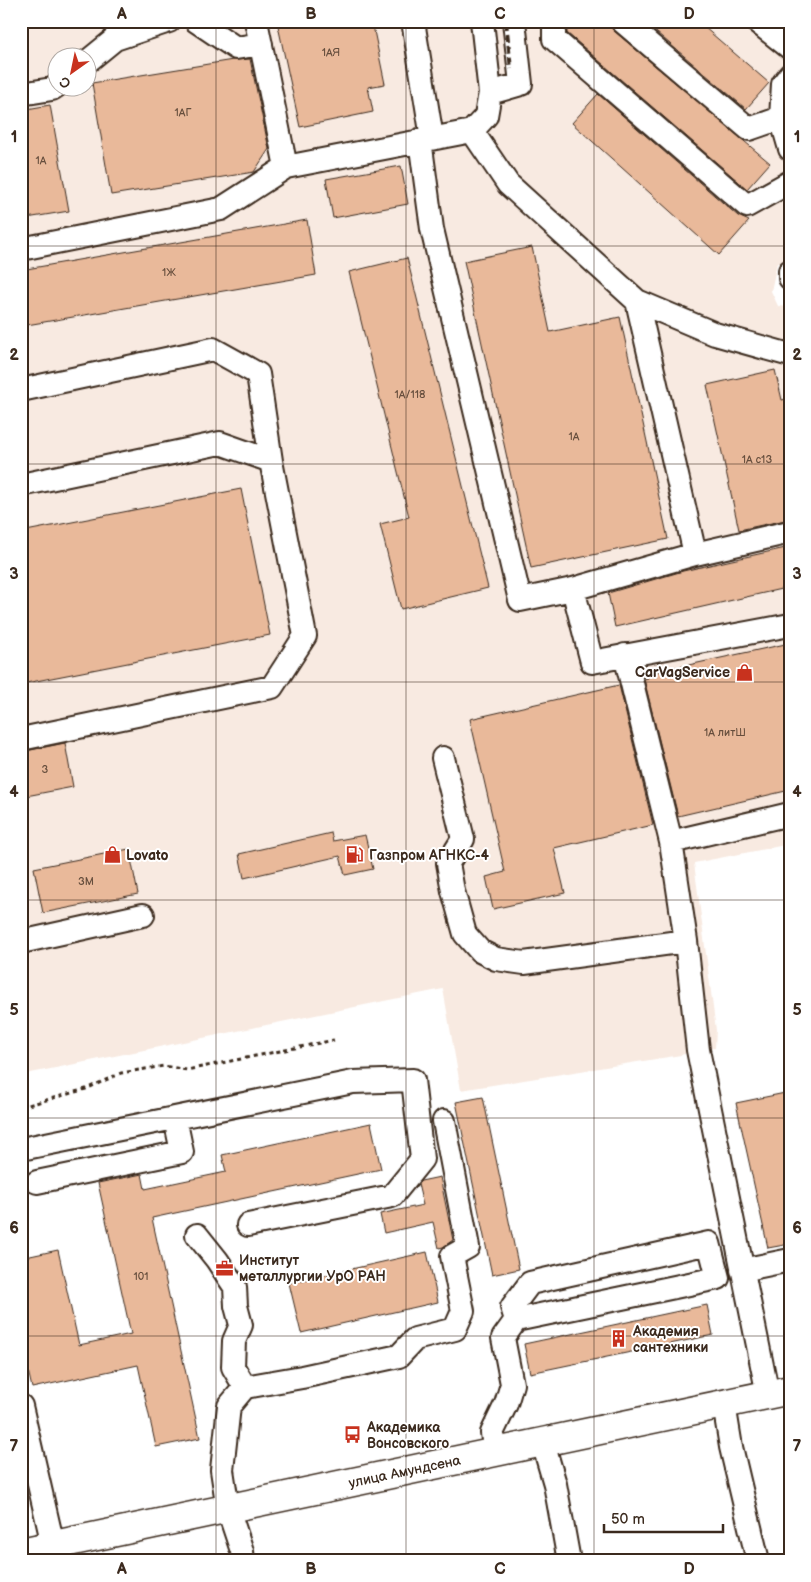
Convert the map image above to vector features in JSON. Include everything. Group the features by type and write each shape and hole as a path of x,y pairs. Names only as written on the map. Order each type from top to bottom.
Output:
{"main road":[{"name":"улица Амундсена","path":"21,1552 779,1392"}],"street":[{"path":"98,51 118,30 169,21"},
{"path":"196,21 236,48 261,44"},
{"path":"256,21 286,167"},
{"path":"413,21 426,139 432,229 520,600 573,589 695,554 790,532"},
{"path":"21,249 221,209 286,167 472,131 486,116 490,93 482,21"},
{"path":"490,93 521,84 514,21"},
{"path":"554,21 554,39 747,206 790,182"},
{"path":"622,21 749,129 781,118"},
{"path":"756,21 790,48"},
{"path":"790,75 783,84 781,118 790,149"},
{"path":"21,94 48,90"},
{"path":"472,131 508,184 637,301 714,334 790,356"},
{"path":"790,271 790,278"},
{"path":"637,301 695,554"},
{"path":"21,390 213,349 258,374 271,461 305,636 272,687 21,739"},
{"path":"21,485 220,443 271,461"},
{"path":"573,589 592,662 790,625"},
{"path":"625,655 671,842 686,941 698,1050 742,1270 779,1392"},
{"path":"443,758 463,839 448,863 453,891 465,934 480,952 496,959 524,963 686,941"},
{"path":"671,842 790,814"},
{"path":"21,942 143,915"},
{"path":"21,1149 353,1082 413,1080 422,1159 392,1196 248,1225"},
{"path":"37,1182 182,1152 175,1118"},
{"path":"243,1561 242,1551 228,1509 222,1470 229,1406 245,1387 399,1356 415,1339 455,1329 463,1311 452,1256 468,1247 444,1121"},
{"path":"197,1235 235,1287 236,1306 241,1325 234,1341 233,1367 245,1387"},
{"path":"494,1453 492,1433 506,1404 512,1384 503,1338 516,1320 718,1278 709,1243 530,1283 512,1307 516,1320"},
{"path":"742,1270 790,1260"},
{"path":"724,1404 731,1447 758,1561"},
{"path":"21,1406 53,1545"},
{"path":"543,1443 555,1484 569,1561"}],"path":[{"path":"21,1107 86,1089 121,1073 164,1066 187,1070 334,1040"}],"shaded area":[{"path":"21,21 790,21 790,265 777,263 771,291 778,306 790,307 790,844 694,863 716,1030 715,1048 461,1090 443,989 21,1075"}],"building":[{"path":"277,21 372,21 385,84 368,87 373,112 300,127"},
{"path":"574,21 609,21 614,31 770,163 747,189 567,33 567,29"},
{"path":"643,21 697,21 769,83 746,109"},
{"path":"250,59 269,149 254,172 111,195 95,98 98,98 98,82 233,60"},
{"path":"598,94 738,216 749,221 719,255 572,123"},
{"path":"50,105 69,211 21,219 21,110"},
{"path":"401,166 408,204 333,218 326,179"},
{"path":"307,220 316,275 21,326 21,270"},
{"path":"532,247 550,332 620,317 668,539 531,568 464,261"},
{"path":"407,258 488,588 401,609 380,524 409,517 349,272"},
{"path":"775,370 782,400 790,398 790,519 739,530 707,385"},
{"path":"241,489 270,635 21,684 21,532"},
{"path":"790,547 790,587 615,627 608,593 683,571"},
{"path":"790,643 790,790 678,816 644,679 648,678 647,674"},
{"path":"619,685 653,825 554,848 565,893 493,909 486,877 505,872 470,719"},
{"path":"65,743 73,787 21,797 21,752"},
{"path":"331,833 333,841 365,835 373,869 345,875 340,856 244,878 239,854"},
{"path":"129,849 138,894 43,913 34,868"},
{"path":"790,1092 790,1244 768,1248 736,1103"},
{"path":"483,1097 519,1269 492,1275 456,1102"},
{"path":"371,1123 381,1169 152,1218 200,1438 156,1447 138,1365 32,1388 21,1339 21,1258 58,1250 79,1345 131,1334 98,1183 142,1174 145,1189 226,1172 222,1155"},
{"path":"440,1177 453,1240 439,1248 433,1222 384,1233 380,1214 423,1205 418,1184 421,1181"},
{"path":"427,1252 438,1302 301,1333 289,1283"},
{"name":"Академия сантехники","path":"707,1305 713,1335 530,1373 524,1344"}],"railway":[{"path":"506,21 511,69"}],"place":[{"name":"CarVagService","path":"744,672"},
{"name":"Lovato","path":"112,855"},
{"name":"Газпром АГНКС-4","path":"355,855"},
{"name":"Институт металлургии УрО РАН","path":"225,1268"},
{"name":"Академия сантехники","path":"619,1339"},
{"name":"Академика Вонсовского","path":"353,1435"}]}
